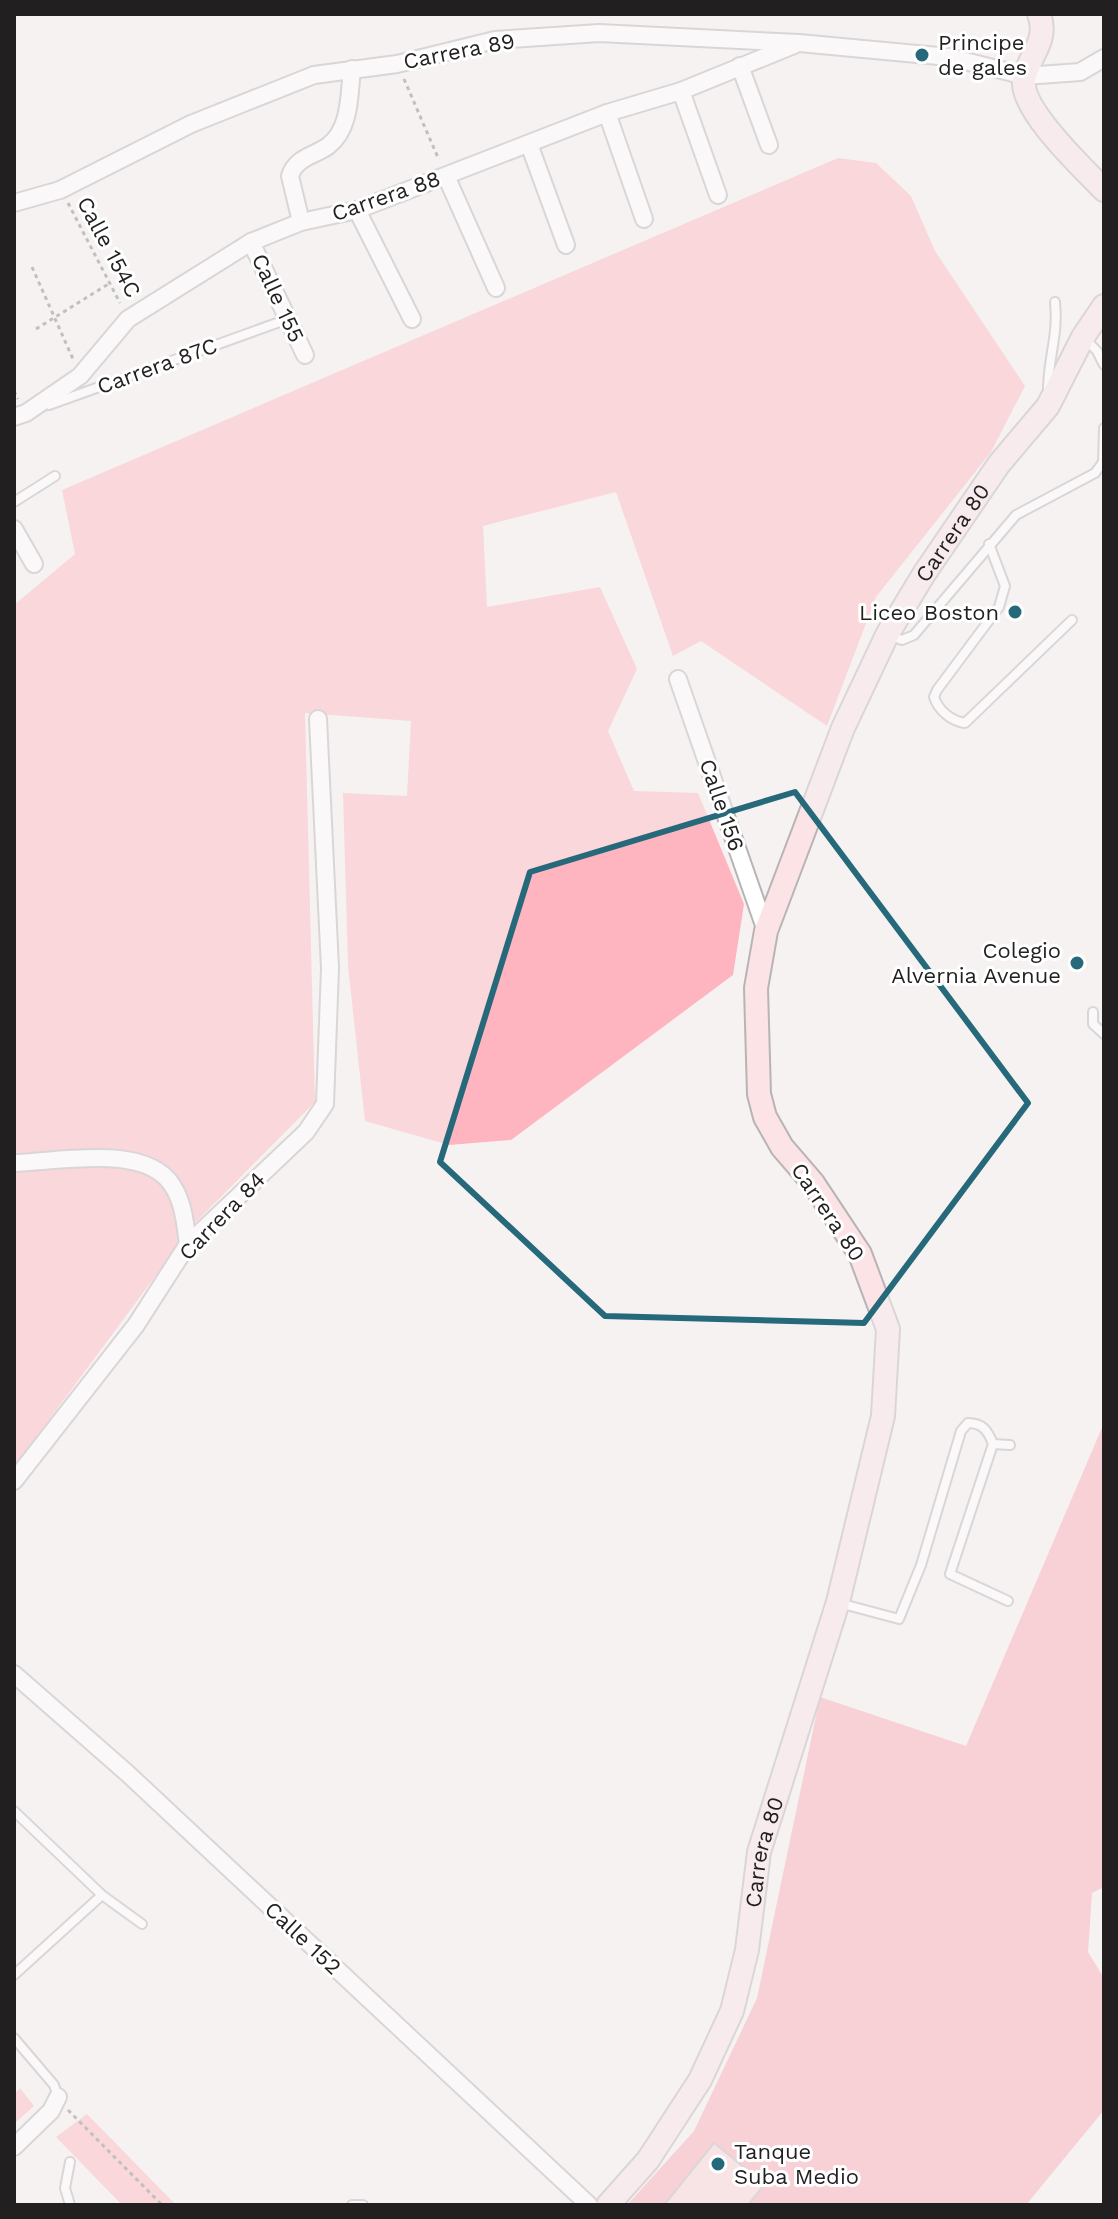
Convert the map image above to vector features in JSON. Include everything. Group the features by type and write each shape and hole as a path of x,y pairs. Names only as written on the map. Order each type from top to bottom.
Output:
{"street":[{"path":"1039,14 1042,37 1025,76 1025,91 1043,122 1104,190"},
{"name":"Carrera 89","path":"14,203 60,190 191,124 314,75 397,64 495,40 599,33 799,43 949,57 1025,76 1080,72 1104,58"},
{"name":"Carrera 88","path":"20,415 80,376 128,319 251,242 301,222 357,210 607,113 681,91 799,43"},
{"path":"740,66 769,145"},
{"path":"301,222 290,176 299,161 330,145 339,132 346,119 352,69"},
{"path":"681,91 718,195"},
{"path":"607,113 644,219"},
{"path":"529,144 566,245"},
{"path":"446,176 496,288"},
{"path":"357,210 412,319"},
{"name":"Calle 155","path":"251,242 305,355"},
{"name":"Carrera 80","path":"608,2205 648,2160 700,2080 732,2011 747,1950 759,1852 838,1602 883,1416 888,1329 860,1254 813,1183 782,1147 765,1117 759,1094 756,988 766,931 843,728 887,635 924,574 999,464 1048,406 1083,337 1104,306"},
{"path":"14,529 34,564"},
{"name":"Calle 156","path":"678,679 766,931"},
{"name":"Carrera 84","path":"14,1481 136,1325 188,1244 318,1119 325,1104 330,968 318,719"},
{"path":"14,1163 117,1158 157,1169 171,1184 182,1205 188,1244"},
{"name":"Calle 152","path":"14,1674 127,1773 589,2205"},
{"path":"14,2147 51,2111 58,2097"}],"lane":[{"path":"1048,406 1048,368 1058,327 1055,302"},
{"name":"Carrera 87C","path":"20,415 288,319"},
{"path":"1083,337 1097,351 1104,365"},
{"path":"887,635 902,640 914,635 1016,515 1095,473 1103,462 1104,428"},
{"path":"14,502 55,476"},
{"path":"989,544 1005,586 999,607 937,690 934,697 937,706 956,722 965,723 1072,620"},
{"path":"1093,1012 1093,1024 1104,1034"},
{"path":"838,1602 899,1619 921,1565 961,1431 968,1423 978,1423 988,1430 993,1444 950,1574 1008,1601"},
{"path":"993,1444 1010,1445"},
{"path":"14,1811 102,1895 142,1924"},
{"path":"14,1975 102,1895"},
{"path":"14,2038 54,2085 58,2097"},
{"path":"70,2162 65,2188 70,2205"},
{"path":"352,2205 363,2205"}],"path":[{"path":"397,64 446,176"},
{"name":"Calle 154C","path":"60,190 128,319"},
{"path":"32,267 80,376"},
{"path":"36,329 110,283"},
{"path":"58,2097 91,2136 162,2205"}],"highlighted area":[{"path":"795,792 917,959 1028,1103 864,1323 605,1316 440,1162 530,872"}],"shaded area":[{"path":"838,158 876,163 911,196 935,251 1025,386 991,452 876,597 827,726 701,641 673,656 616,492 483,526 487,607 600,587 637,669 608,731 634,791 698,793 744,904 733,975 511,1140 449,1145 365,1121 348,966 343,793 407,796 411,721 305,713 315,1102 194,1224 14,1467 14,605 75,554 62,490"},
{"path":"1104,1423 1104,1887 1092,1893 1088,1952 1104,1978 1104,2110 1026,2205 627,2205 694,2131 757,1998 820,1697 966,1746"},
{"path":"20,2088 34,2106 14,2124 14,2094"},
{"path":"87,2114 176,2205 122,2205 56,2137"}],"building":[{"name":"Tanque Suba Medio","path":"714,2143 765,2184 748,2205 664,2205"}],"place":[{"name":"Principe de gales","path":"922,55"},
{"name":"Liceo Boston","path":"1015,612"},
{"name":"Colegio Alvernia Avenue","path":"1077,963"},
{"name":"Tanque Suba Medio","path":"718,2164"}]}
